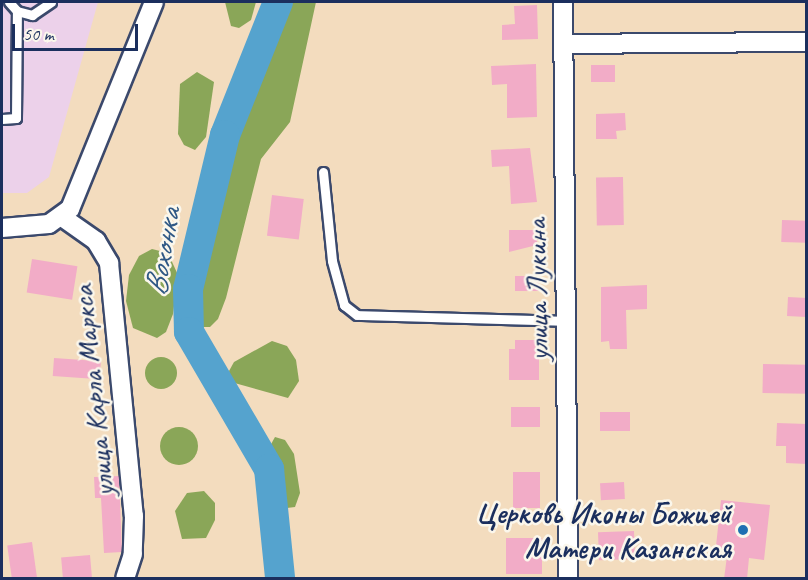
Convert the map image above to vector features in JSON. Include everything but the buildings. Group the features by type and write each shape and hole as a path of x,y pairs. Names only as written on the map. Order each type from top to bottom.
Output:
{"street":[{"path":"2,228 49,224 62,217 88,176 154,2"},
{"name":"улица Лукина","path":"563,2 568,579"},
{"path":"565,44 807,42"},
{"name":"улица Карла Маркса","path":"62,217 96,241 109,263 134,516 133,554 125,579"}],"lane":[{"path":"2,119 16,118 17,11 9,2"},
{"path":"17,11 39,13 51,2"},
{"path":"323,172 332,261 344,305 357,315 566,321"}],"shaded area":[{"path":"2,2 98,2 49,177 27,193 2,193"}],"green space":[{"path":"225,2 256,2 251,20 239,28 231,26"},
{"path":"287,2 316,2 290,122 261,159 226,298 218,319 210,327 201,327 196,290 229,156"},
{"path":"197,72 214,82 206,137 195,150 184,145 178,134 180,84"},
{"path":"152,249 168,253 178,275 173,314 166,332 157,338 133,328 126,301 129,275 139,256"},
{"path":"272,341 287,346 296,360 299,381 288,398 231,382 229,371 234,362"},
{"path":"161,357 172,362 177,373 172,384 161,389 150,384 145,373 150,362"},
{"path":"179,427 193,432 198,446 193,460 179,465 165,460 160,446 165,432"},
{"path":"275,437 285,440 294,454 300,493 295,507 287,508 270,446"},
{"path":"204,491 215,503 215,520 206,538 182,539 175,511 187,493"}],"waterway":[{"name":"Вохонка","path":"278,2 225,135 188,289 189,332 269,469 280,578"}],"place":[{"name":"Церковь Иконы Божией Матери Казанская","path":"743,530"}]}
